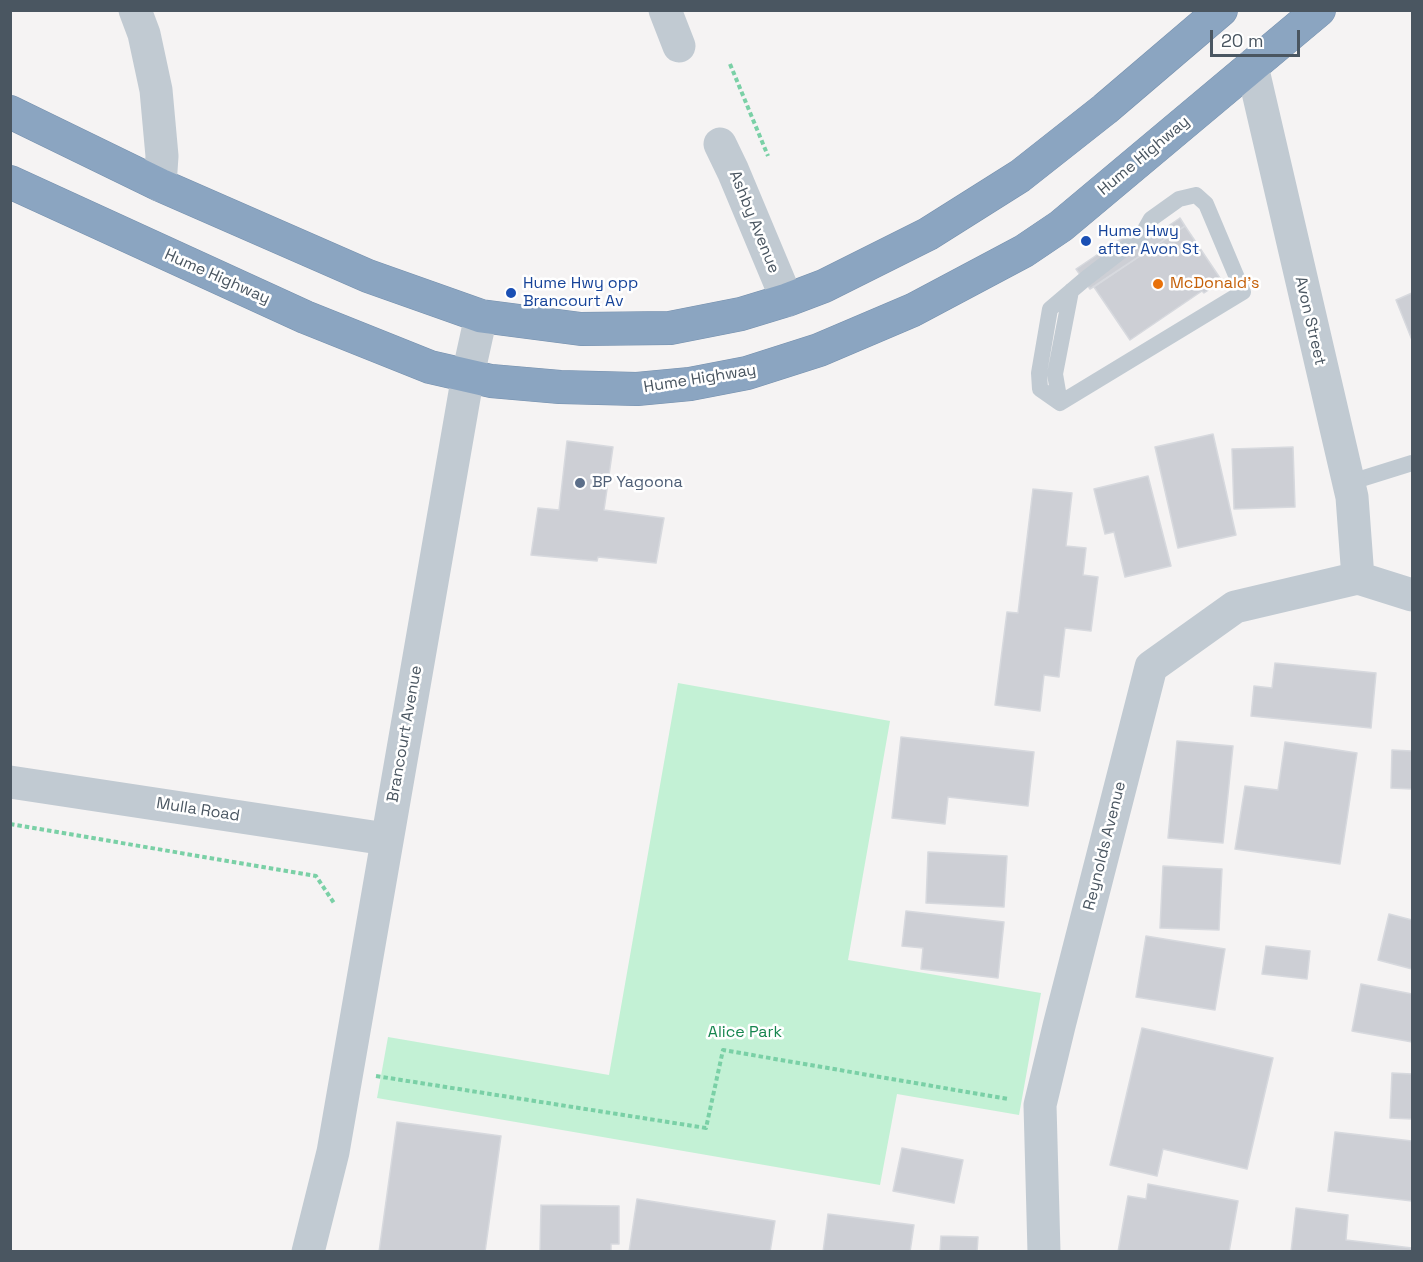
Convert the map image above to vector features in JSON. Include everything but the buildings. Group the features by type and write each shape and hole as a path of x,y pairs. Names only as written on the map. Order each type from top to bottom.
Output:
{"highway":[{"path":"10,112 160,185 368,276 481,316 581,329 670,328 741,314 825,286 928,234 1020,176 1106,109 1221,10"},
{"name":"Hume Highway","path":"10,182 305,317 430,368 491,381 560,387 637,388 690,384 747,374 819,350 913,310 1024,251 1061,226 1318,10"}],"street":[{"path":"135,10 144,34 156,90 162,156 160,185"},
{"path":"665,10 679,46"},
{"name":"Avon Street","path":"1252,66 1352,497 1358,578"},
{"name":"Ashby Avenue","path":"720,144 734,171 786,300"},
{"name":"Brancourt Avenue","path":"308,1251 333,1152 468,375 481,316"},
{"path":"1358,578 1413,595"},
{"name":"Reynolds Avenue","path":"1044,1251 1040,1105 1151,668 1234,607 1358,578"},
{"name":"Mulla Road","path":"10,782 386,839"},
{"name":"Brancourt Avenue","path":"329,1251 333,1152"}],"lane":[{"path":"1196,195 1206,204 1243,292 1060,403 1040,389 1039,373 1050,309 1142,235 1151,219 1179,199 1196,195"},
{"path":"1348,483 1413,463"}],"path":[{"path":"730,63 768,156"},
{"path":"10,824 316,876 334,903"},
{"path":"346,1072 706,1128 723,1050 1040,1105"}],"green space":[{"name":"Alice Park","path":"678,683 890,721 848,960 1041,993 1019,1115 897,1094 880,1185 377,1098 388,1037 609,1075"}],"place":[{"name":"Hume Hwy after Avon St","path":"1086,241"},
{"name":"McDonald's","path":"1158,284"},
{"name":"Hume Hwy opp Brancourt Av","path":"511,293"},
{"name":"BP Yagoona","path":"580,483"}]}
